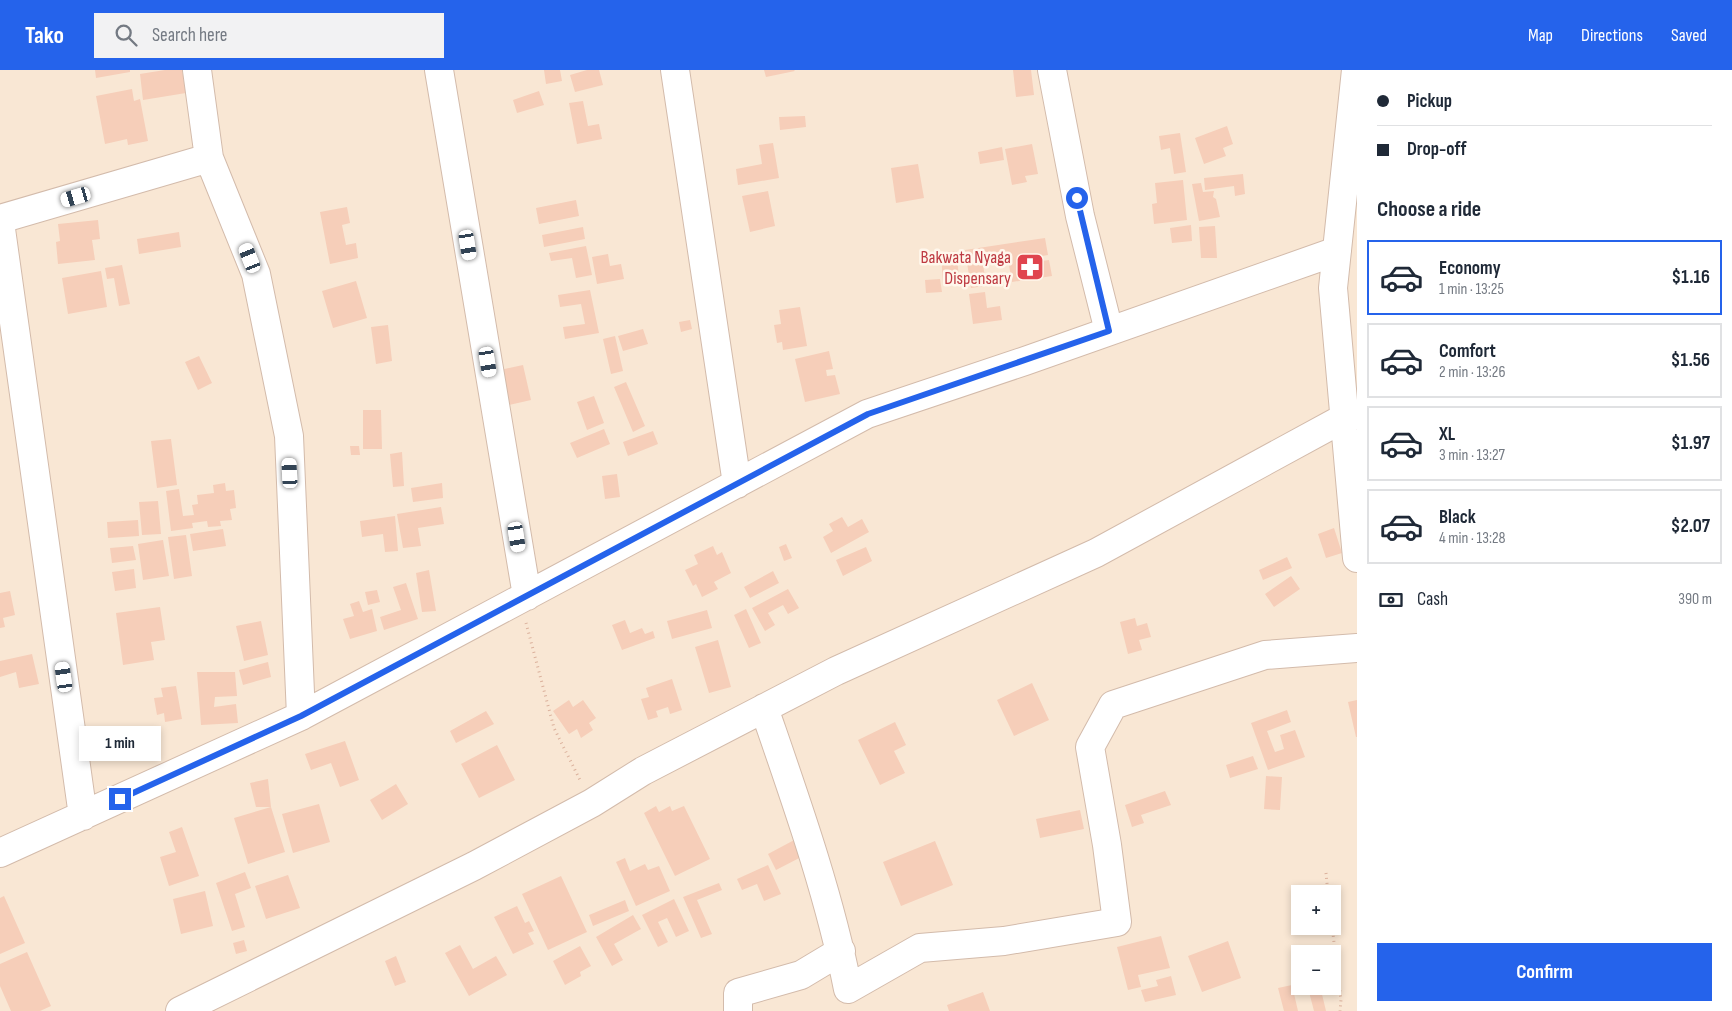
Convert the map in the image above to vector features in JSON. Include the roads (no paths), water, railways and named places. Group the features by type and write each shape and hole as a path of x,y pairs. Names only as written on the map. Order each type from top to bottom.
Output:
{"street":[{"path":"196,70 209,158 256,274 289,436 301,716"},
{"path":"439,70 523,598"},
{"path":"676,70 738,484"},
{"path":"1052,70 1080,216 1109,331"},
{"path":"1356,70 1333,288 1350,417 1357,558"},
{"path":"83,816 0,220 209,158"},
{"path":"0,853 301,716 868,414 1337,250"},
{"path":"180,1011 474,866 592,804 643,771 836,671 1096,554 1350,417"},
{"path":"764,708 806,829 840,951 848,989 920,948 1004,941 1117,922 1107,845 1090,747 1113,705 1265,655 1357,648"},
{"path":"738,1011 738,993 800,975 840,951"}],"place":[{"name":"Bakwata Nyaga Dispensary","path":"1030,267"}]}
